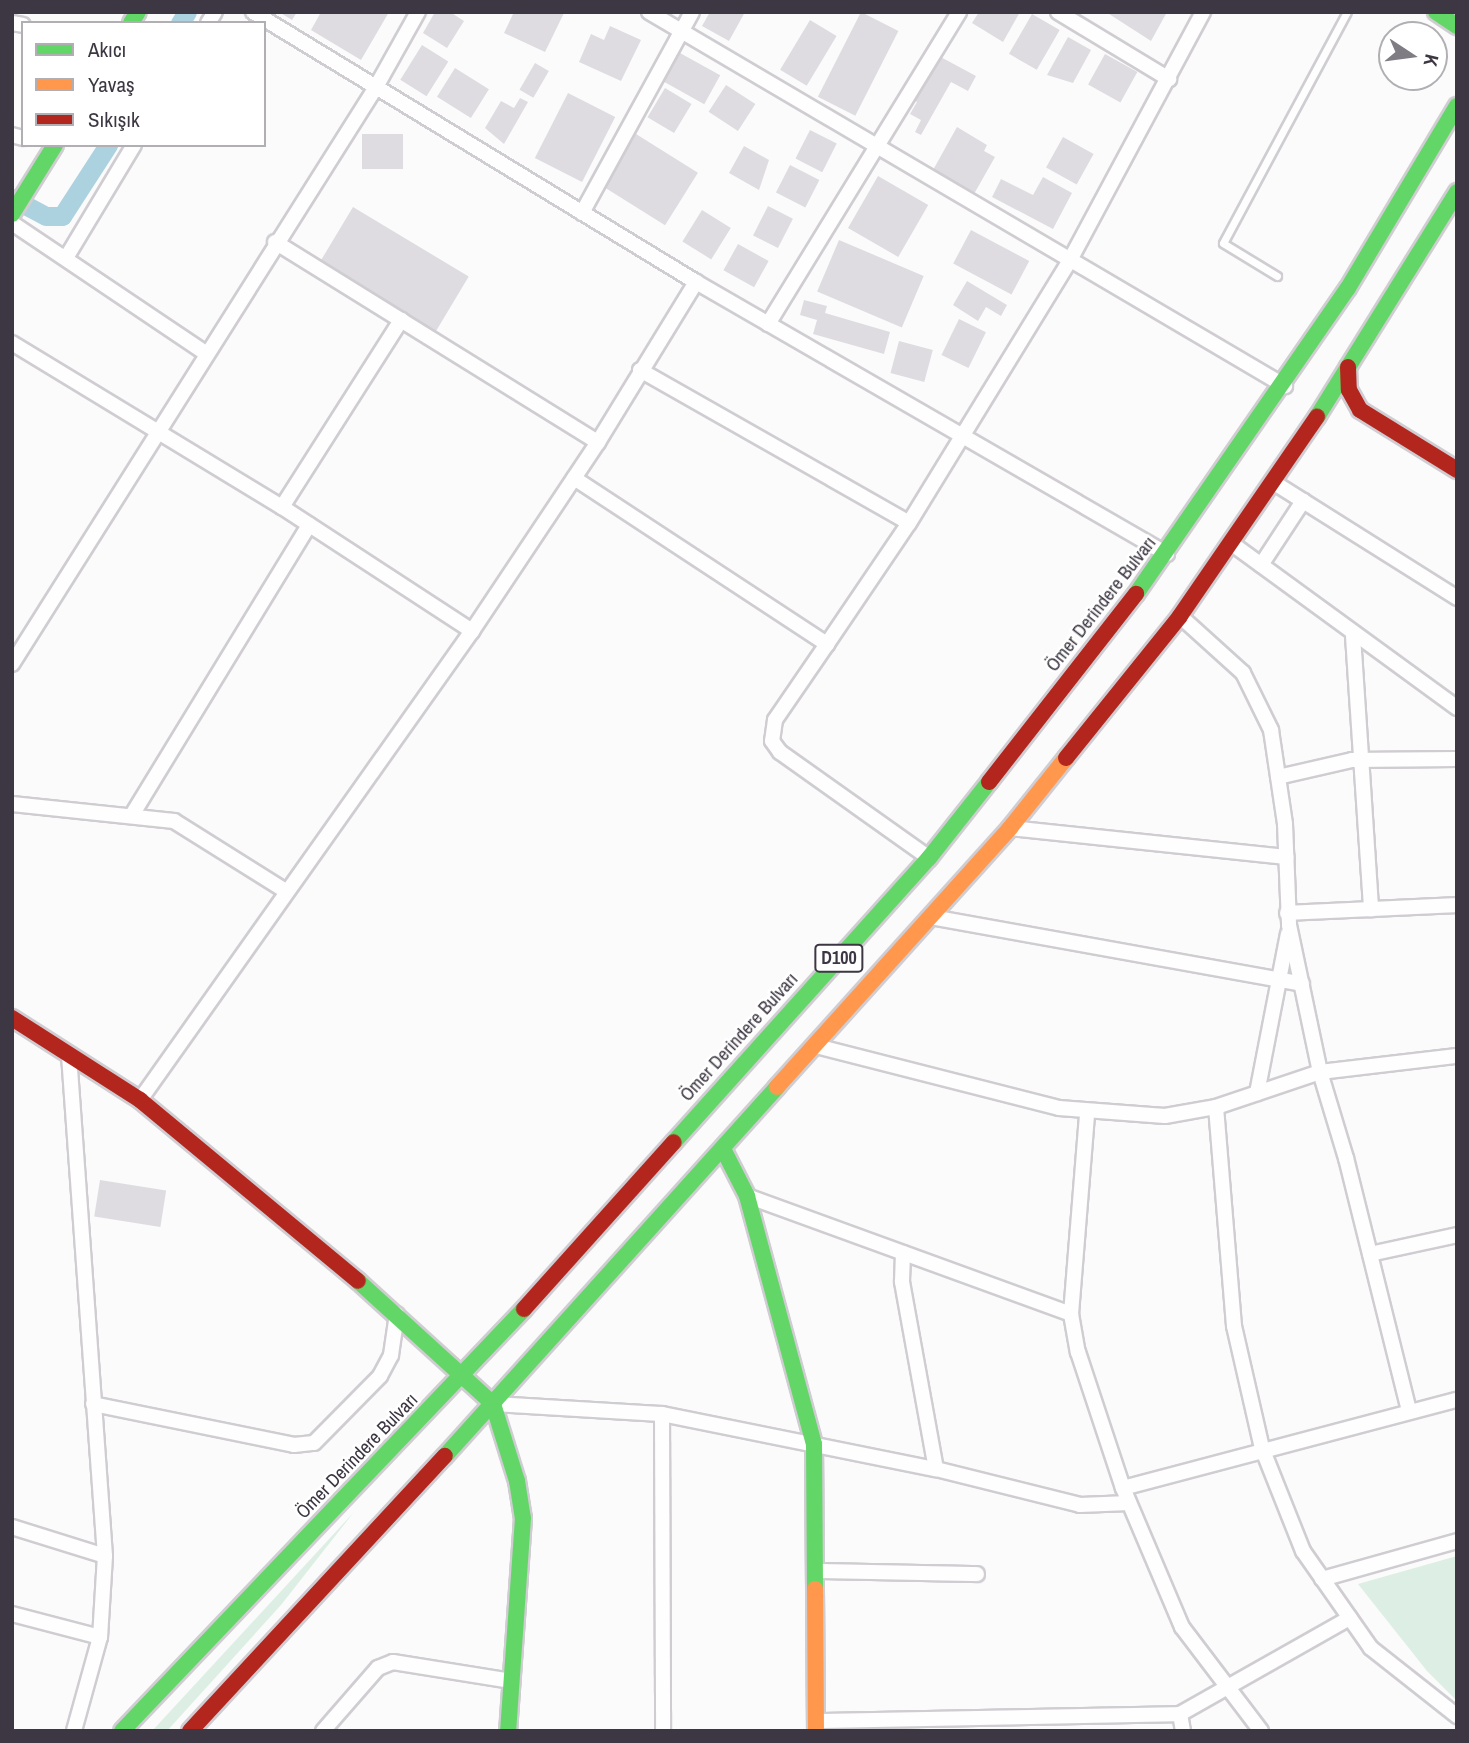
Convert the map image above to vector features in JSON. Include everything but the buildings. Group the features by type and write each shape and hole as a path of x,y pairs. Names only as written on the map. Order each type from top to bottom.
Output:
{"main road":[{"path":"1436,12 1457,26"},
{"name":"Ömer Derindere Bulvarı","path":"122,1731 462,1377 929,859 1167,554 1285,386 1457,106"},
{"path":"12,214 53,147"},
{"name":"D100","path":"190,1731 493,1404 1010,828 1180,616 1316,419 1457,192"},
{"path":"1348,367 1349,390 1360,410 1457,470"},
{"path":"1316,419 1337,410 1360,410"},
{"path":"12,1018 140,1100 397,1314 493,1404 517,1481 523,1518 508,1731"},
{"path":"723,1149 747,1196 814,1444 816,1726"}],"street":[{"path":"253,12 696,282 961,438 1167,554"},
{"path":"12,664 275,242 376,87 418,12"},
{"path":"649,12 1069,262 1285,386"},
{"path":"582,213 692,12"},
{"path":"768,324 879,147 959,12"},
{"path":"1058,12 1169,79"},
{"path":"929,859 780,752 772,741 775,720 909,523 1069,262 1203,12"},
{"path":"66,258 133,147"},
{"path":"12,223 207,354"},
{"path":"275,242 597,442"},
{"path":"140,1100 472,631 574,478 696,282"},
{"path":"282,507 401,320"},
{"path":"12,344 282,507 472,631"},
{"path":"640,370 909,523"},
{"path":"574,478 827,644"},
{"path":"1273,482 1457,598"},
{"path":"1261,565 1303,501"},
{"path":"132,815 309,525"},
{"path":"1231,543 1353,636 1457,708"},
{"path":"1180,616 1243,673 1271,730 1286,857 1288,919 1301,984 1320,1072 1370,1254 1409,1411"},
{"path":"1353,636 1371,909"},
{"path":"1278,777 1363,760 1457,759"},
{"path":"12,804 174,821 287,892"},
{"path":"1010,828 1286,857"},
{"path":"1288,919 1371,909 1457,905"},
{"path":"931,918 1301,984"},
{"path":"1257,1093 1288,919"},
{"path":"817,1046 1087,1113 1165,1116 1216,1107 1320,1072 1457,1056"},
{"path":"69,1055 105,1556 100,1637 74,1731"},
{"path":"1216,1107 1234,1326 1262,1448 1303,1550 1371,1648 1457,1716"},
{"path":"1087,1113 1071,1314 1078,1352 1123,1488 1182,1627 1261,1731"},
{"path":"747,1196 1071,1314"},
{"path":"1370,1254 1457,1235"},
{"path":"903,1253 902,1282 936,1469"},
{"path":"93,1404 294,1445 314,1443 380,1376 391,1355 397,1314"},
{"path":"1123,1488 1262,1448 1457,1400"},
{"path":"493,1404 662,1414 936,1469 1080,1505 1129,1503"},
{"path":"662,1414 663,1731"},
{"path":"12,1527 105,1556"},
{"path":"1322,1579 1457,1541"},
{"path":"815,1571 977,1574"},
{"path":"12,1614 100,1637"},
{"path":"816,1726 1181,1714 1350,1618"},
{"path":"323,1731 378,1668 393,1662 511,1681"},
{"path":"1181,1714 1183,1731"}],"lane":[{"path":"1277,275 1223,243 1347,12"}],"green space":[{"path":"354,1512 281,1605 167,1731 152,1731"},
{"path":"1457,1556 1457,1701 1427,1671 1358,1584"}],"waterway":[{"path":"181,21 187,12"},
{"path":"12,198 46,216 62,216 107,147"}],"traffic: fast":[{"path":"132,21 138,12"},
{"path":"1436,12 1457,26"},
{"path":"1136,594 1348,288 1457,106"},
{"path":"12,214 54,147"},
{"path":"1317,417 1457,192"},
{"path":"674,1142 929,858 989,782"},
{"path":"445,1456 777,1087"},
{"path":"723,1149 747,1196 814,1444 815,1589"},
{"path":"358,1281 493,1404 517,1481 523,1518 508,1731"},
{"path":"122,1731 524,1309"}],"traffic: slow":[{"path":"777,1087 1010,828 1066,758"},
{"path":"815,1589 816,1731"}],"traffic: jam":[{"path":"1348,367 1349,390 1360,410 1457,470"},
{"path":"1066,758 1180,616 1317,417"},
{"path":"989,782 1136,594"},
{"path":"12,1018 140,1100 358,1281"},
{"path":"524,1309 674,1142"},
{"path":"190,1731 445,1456"}]}
